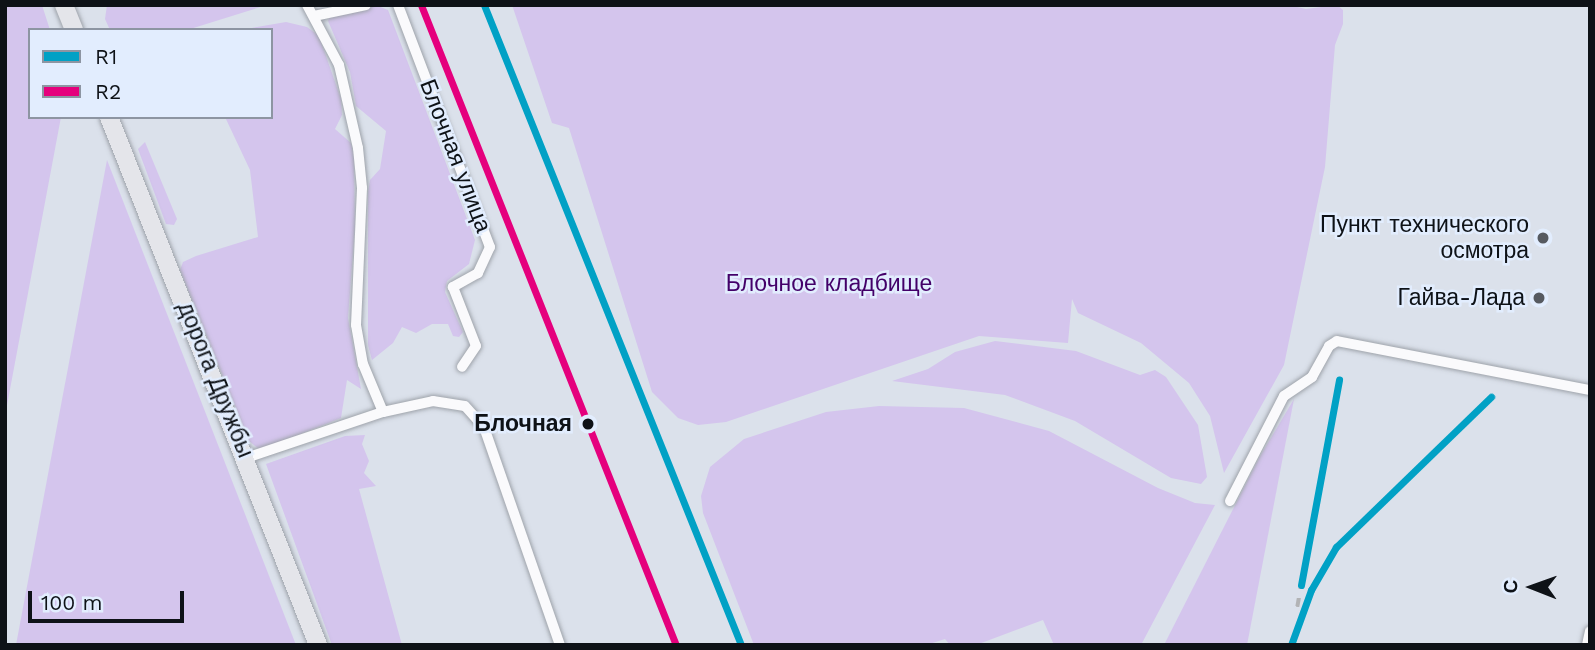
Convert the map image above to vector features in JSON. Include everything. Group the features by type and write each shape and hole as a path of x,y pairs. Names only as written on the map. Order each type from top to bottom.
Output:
{"main road":[{"path":"64,5 73,28"},
{"name":"дорога Дружбы","path":"110,119 318,645"}],"street":[{"path":"307,5 339,65 358,148 362,188 356,325 363,364 383,412"},
{"path":"314,16 366,5"},
{"name":"Блочная улица","path":"398,5 490,247 478,274 453,287 476,346 463,366"},
{"path":"1230,501 1284,396 1312,377 1329,346 1337,341 1590,390"},
{"path":"246,458 383,412 450,401 472,411 484,428 560,645"},
{"path":"1587,645 1590,631"}],"green space":[{"path":"5,5 42,5 49,28 28,28 28,119 61,119 5,416"},
{"path":"107,5 267,5 193,28 109,28 105,19"},
{"name":"Блочное кладбище","path":"512,5 1288,5 1306,9 1337,5 1343,10 1343,24 1335,45 1325,167 1284,365 1224,473 1210,416 1189,383 1141,343 1078,313 1072,299 1068,343 979,336 726,422 698,425 678,418 652,392 569,128 552,123"},
{"path":"378,6 388,10 475,240 469,264 447,281 445,292 463,332 459,337 453,336 448,324 432,324 416,333 402,327 393,343 372,360 368,345 368,192 370,180 380,169 386,131 356,106 350,72 328,21 330,15"},
{"path":"286,22 307,27 319,36 341,99 342,115 335,129 351,143 354,158 355,226 348,318 361,389 347,380 341,418 260,450 249,441 180,270 183,262 196,256 258,237 250,170 226,119 273,119 273,28 252,28"},
{"path":"145,142 177,219 174,225 166,224 138,149"},
{"path":"107,160 296,645 16,645"},
{"path":"995,341 1076,351 1140,375 1155,370 1166,377 1198,425 1207,477 1201,484 1171,478 1075,421 1005,395 892,381 928,369 955,352"},
{"path":"1294,399 1247,645 1164,645 1259,458"},
{"path":"879,406 964,408 1049,431 1158,488 1195,503 1215,505 1141,645 1054,645 1043,620 976,645 950,645 945,639 926,645 754,645 703,513 701,496 710,467 744,439 826,412"},
{"path":"365,435 362,444 369,461 364,473 376,486 359,489 402,645 332,645 266,464 345,436"}],"railway":[{"path":"484,5 741,645"},
{"path":"1297,607 1339,379"},
{"path":"1291,645 1311,590 1336,547 1491,397"}],"transit line":[{"name":"R2","path":"421,5 676,645"},
{"name":"R1","path":"484,5 741,645"},
{"name":"R1","path":"1301,585 1339,379"},
{"name":"R1","path":"1291,645 1311,590 1336,547 1491,397"}],"place":[{"name":"Пункт технического осмотра","path":"1543,238"},
{"name":"Гайва-Лада","path":"1539,298"},
{"name":"Блочная","path":"588,424"}]}
